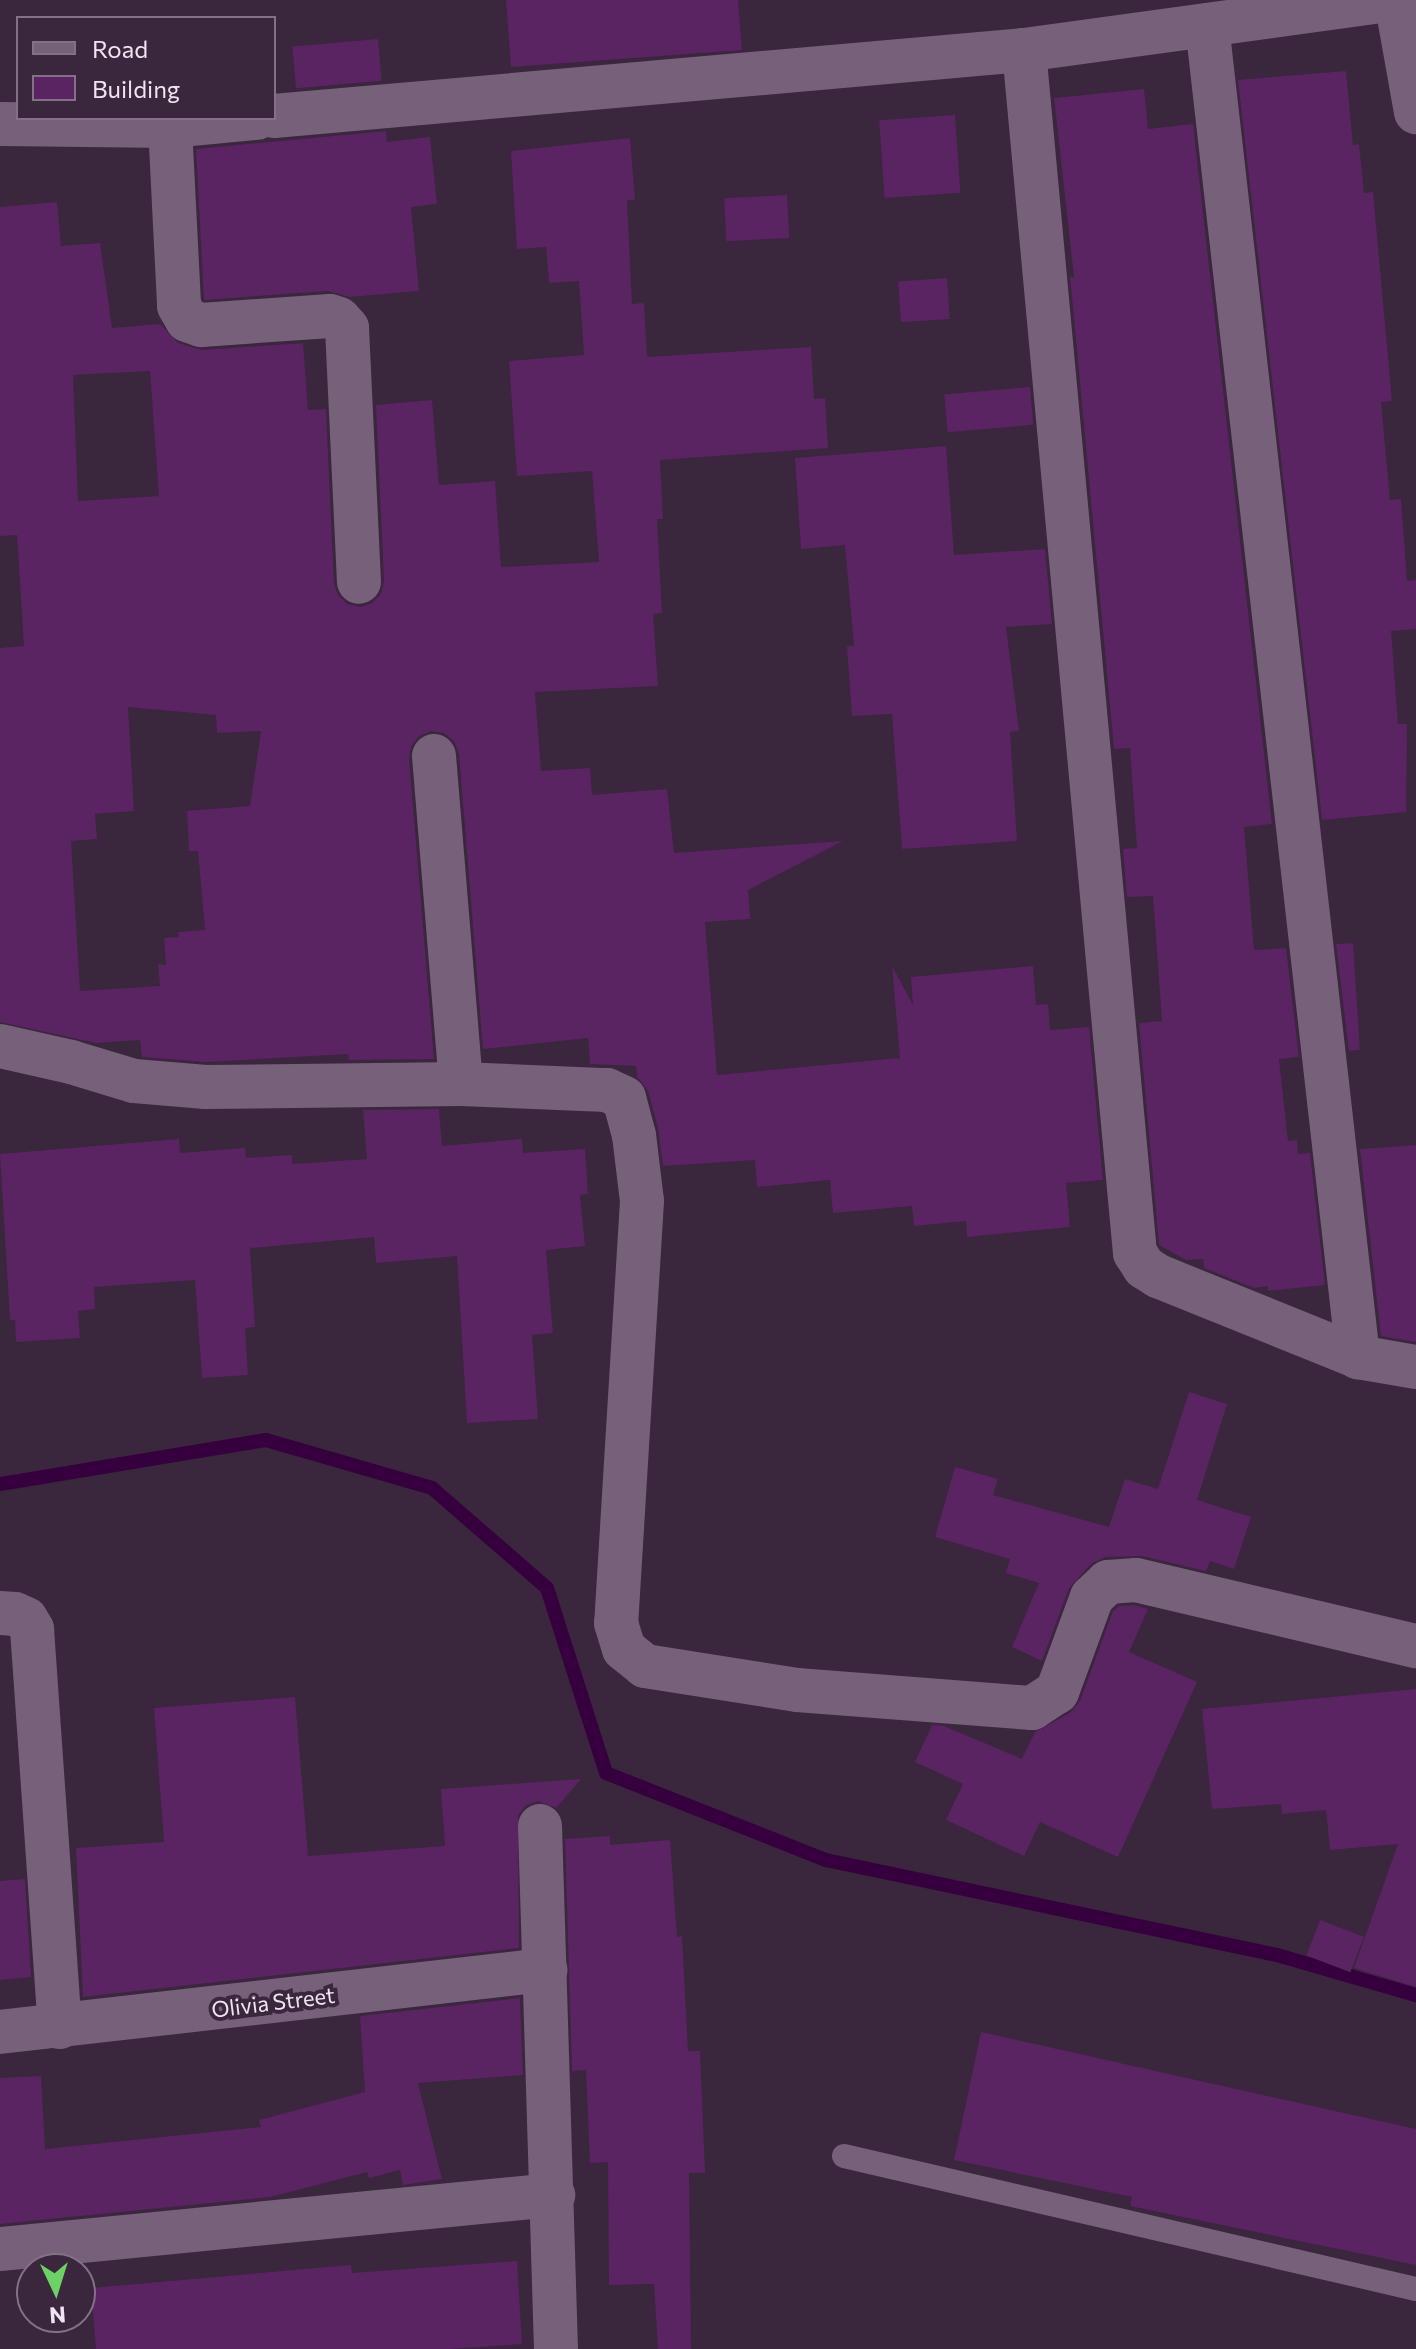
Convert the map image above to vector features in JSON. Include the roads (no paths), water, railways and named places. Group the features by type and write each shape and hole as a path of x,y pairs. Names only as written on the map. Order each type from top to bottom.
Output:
{"street":[{"path":"276,116 1024,50 1389,0"},
{"path":"1396,0 1416,112"},
{"path":"1207,25 1358,1357"},
{"path":"1024,50 1135,1253 1144,1267 1158,1276 1358,1357 1416,1367"},
{"path":"0,124 170,126 235,120"},
{"path":"170,126 179,306 187,320 201,325 330,316 339,319 347,328 359,582"},
{"path":"434,756 461,1084"},
{"path":"0,1046 148,1082 313,1087 461,1084 607,1090 624,1098 634,1135 642,1201 616,1623 624,1649 645,1666 797,1690 1032,1708 1057,1692 1092,1597 1108,1582 1136,1580 1416,1646"},
{"path":"0,1613 26,1619 32,1629 60,2027"},
{"path":"540,1826 556,2349"},
{"name":"Olivia Street","path":"0,2032 545,1970"},
{"path":"0,2249 553,2195"}],"lane":[{"path":"844,2156 1416,2289"}],"waterway":[{"path":"0,1484 266,1440 432,1488 547,1588 606,1773 826,1860 1277,1955 1416,1995"}]}
